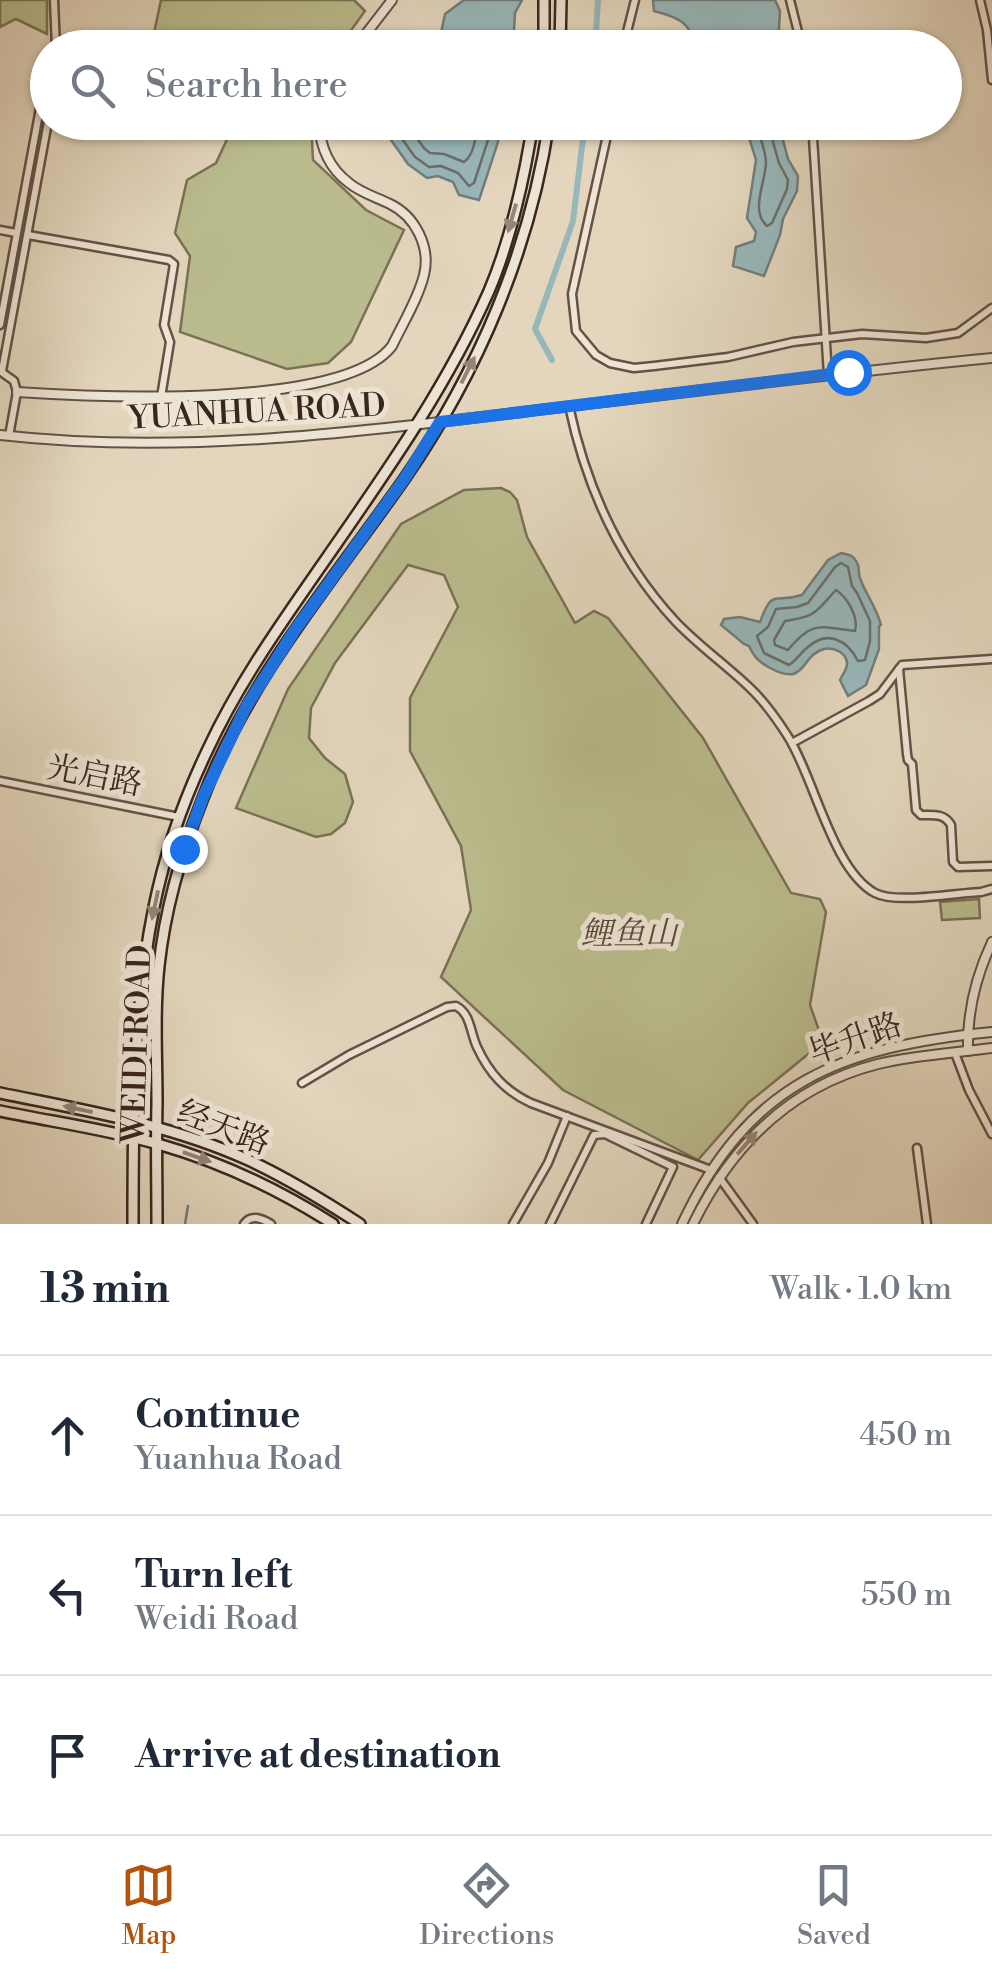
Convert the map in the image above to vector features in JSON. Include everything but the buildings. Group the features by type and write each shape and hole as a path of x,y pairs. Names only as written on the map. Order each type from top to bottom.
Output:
{"main road":[{"path":"544,0 544,30"},
{"path":"560,30 561,0"},
{"name":"WEIDI ROAD","path":"134,1224 133,1138 145,964 154,907 180,817 232,701 454,365 490,287 513,216 529,140"},
{"name":"WEIDI ROAD","path":"157,1224 155,1027 159,965 176,879 204,795 268,669 405,478 467,372 505,293 528,220 547,140"},
{"name":"经天路","path":"0,1093 134,1122 244,1158 360,1224"},
{"name":"经天路","path":"0,1110 133,1138 200,1157 244,1175 333,1224"}],"street":[{"path":"54,0 55,30"},
{"path":"369,30 392,0"},
{"path":"628,30 635,0"},
{"path":"790,0 798,30"},
{"path":"980,0 992,80"},
{"path":"0,325 34,140"},
{"path":"4,436 17,392 14,381 1,371 45,140"},
{"path":"17,392 161,397 258,391 334,377 373,363 386,353 424,275 424,245 408,217 353,187 336,171 321,140"},
{"path":"606,140 572,294 576,331 596,355 619,366 634,368 718,359 793,342 862,334 926,338 958,333 992,308"},
{"path":"813,140 828,375"},
{"path":"0,230 16,233"},
{"path":"28,235 174,264 164,324 170,342 161,397"},
{"name":"YUANHUA ROAD","path":"4,436 105,444 335,434 992,358"},
{"path":"570,406 582,458 605,520 648,590 700,646 772,712 792,743 830,833 862,882 890,898 992,889"},
{"path":"792,743 880,694 902,665 992,660"},
{"path":"900,669 906,754 912,764 916,810 948,820 958,867 992,866"},
{"name":"光启路","path":"0,781 180,817"},
{"path":"968,1051 981,965 992,942"},
{"path":"302,1084 348,1055 456,1006 466,1014 478,1048 501,1084 524,1100 711,1170"},
{"name":"毕升路","path":"682,1224 711,1170 743,1128 812,1075 886,1048 992,1032"},
{"name":"毕升路","path":"694,1224 720,1177 757,1131 812,1090 876,1064 992,1048"},
{"path":"954,1053 992,1134"},
{"path":"513,1224 548,1164 568,1116"},
{"path":"550,1224 594,1134 605,1134 673,1168 646,1224"},
{"path":"917,1148 928,1224"},
{"path":"720,1177 753,1224"},
{"path":"244,1224 256,1218 271,1224"}],"green space":[{"path":"0,0 47,0 47,30 16,19 0,27"},
{"path":"161,0 354,0 365,11 351,30 155,30"},
{"path":"227,140 312,140 313,160 366,210 404,230 351,342 328,363 287,369 180,332 190,256 175,233 187,180 216,163"},
{"name":"鲤鱼山","path":"501,488 517,500 527,537 575,623 594,611 608,618 703,738 791,893 820,899 826,912 810,1005 823,1042 748,1103 698,1160 563,1090 441,977 471,910 461,846 410,751 410,698 458,607 444,575 408,565 335,663 311,708 309,738 345,774 353,802 345,823 331,834 316,837 236,808 288,689 401,524 464,490"},
{"path":"979,899 980,918 942,920 940,902"}],"water":[{"path":"464,0 522,0 515,13 514,30 442,30 445,14"},
{"path":"653,0 775,0 780,11 779,30 689,30 671,16 654,11"},
{"path":"391,140 498,140 479,200 459,195 453,182 438,176 427,178 408,164"},
{"path":"750,140 783,140 798,176 797,191 764,276 733,266 736,247 754,241 756,232 747,218 756,160"},
{"path":"841,553 857,563 881,625 879,649 866,685 848,696 840,680 847,661 840,652 824,649 797,672 782,673 760,661 749,646 721,625 724,619 740,617 760,622 772,600 802,595 828,560"}],"waterway":[{"path":"596,30 598,0"},
{"path":"552,360 535,329 573,221 583,140"},
{"path":"185,1224 188,1206"}],"route":[{"path":"184,849 224,748 268,669 405,478 440,422 848,372"}]}
